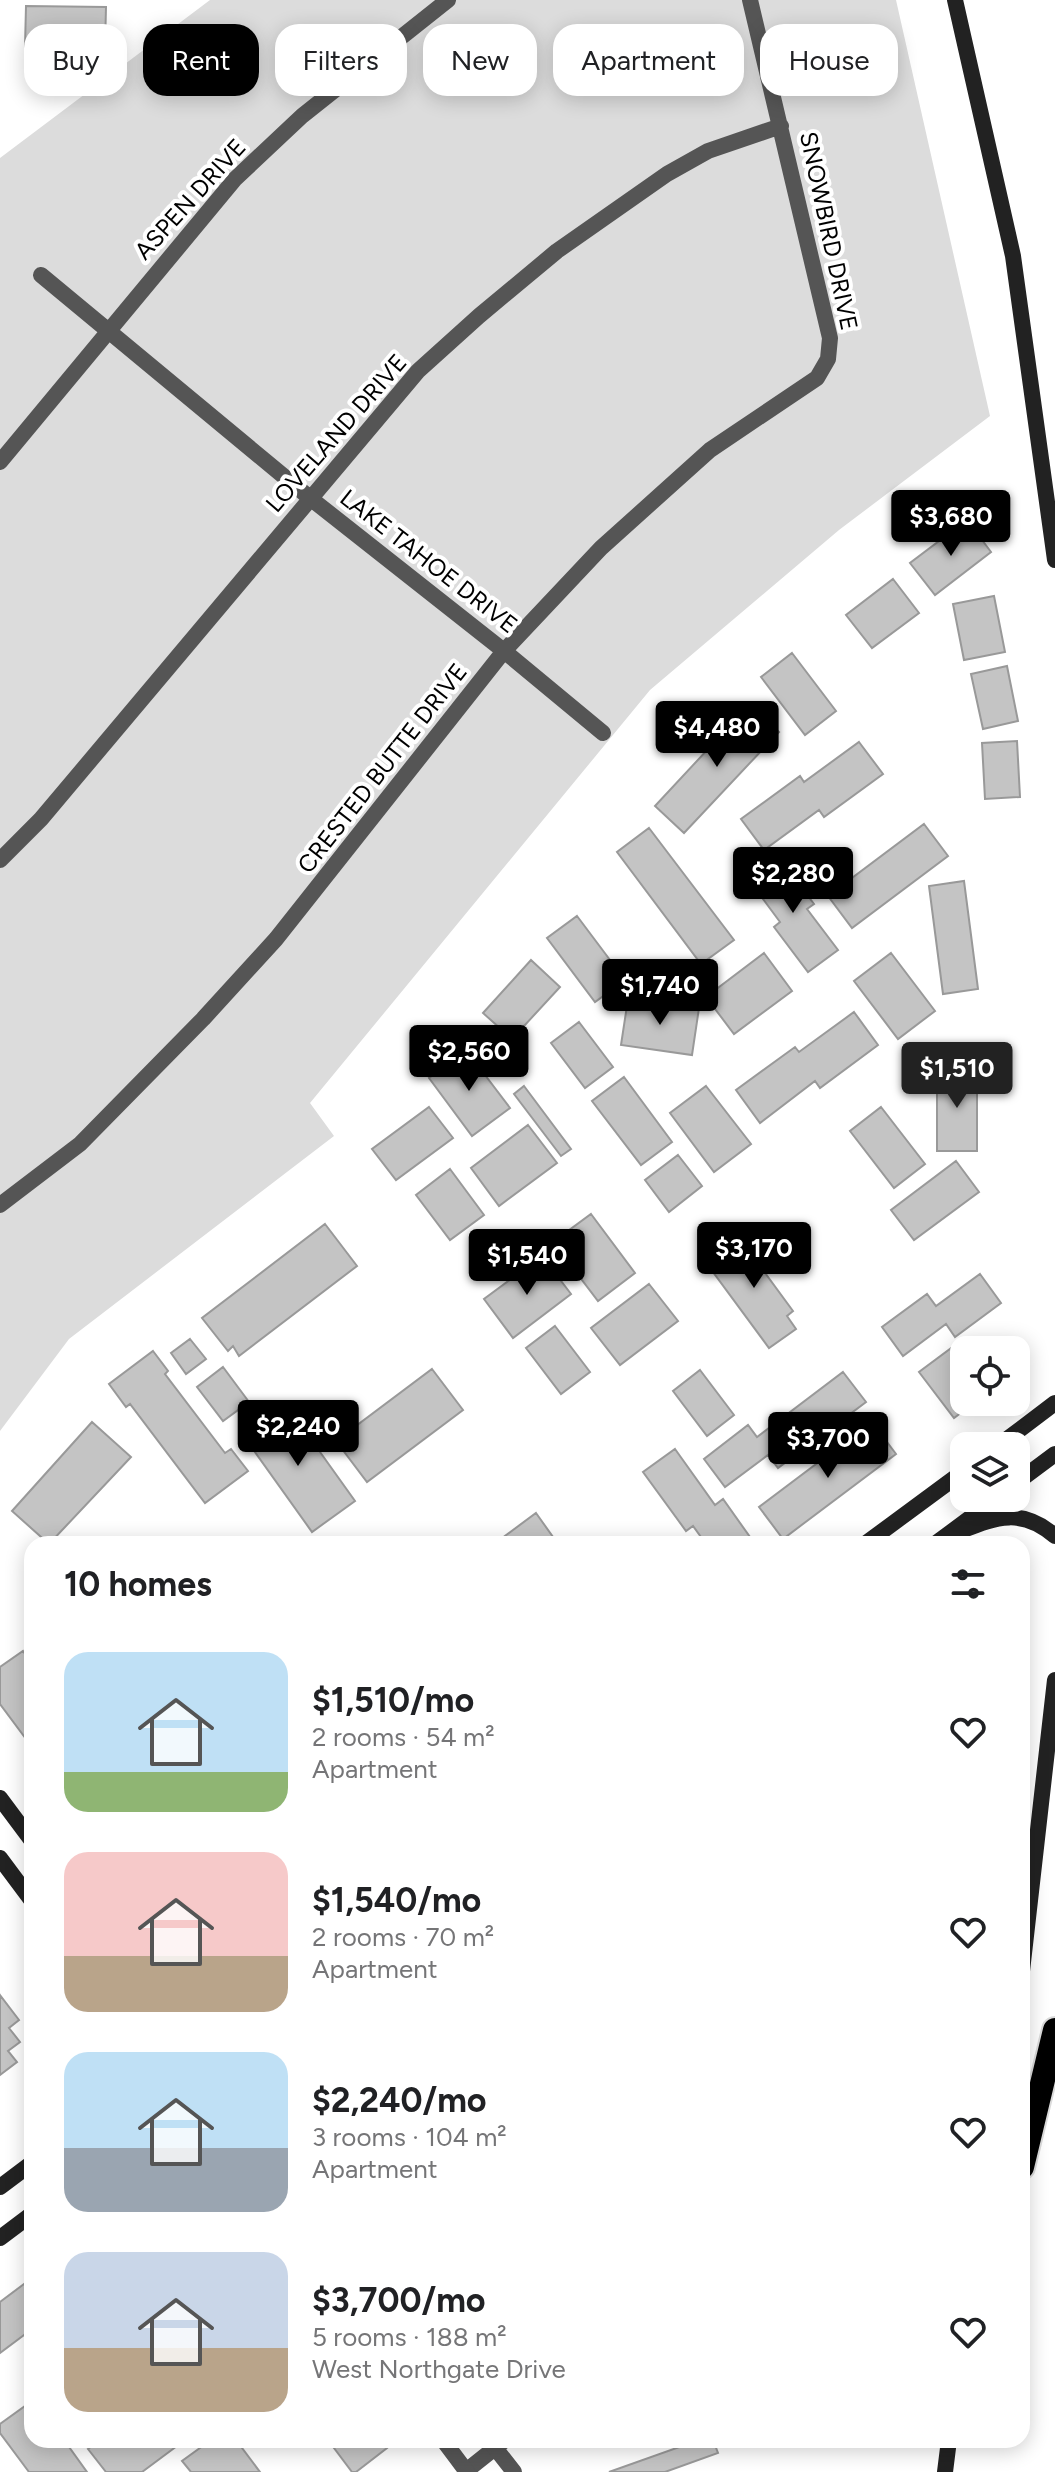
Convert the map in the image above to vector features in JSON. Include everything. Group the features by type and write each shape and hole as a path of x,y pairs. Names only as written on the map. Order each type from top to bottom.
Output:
{"highway":[{"path":"1030,2134 1055,2030"}],"main road":[{"path":"955,0 1013,256 1055,560"},
{"path":"1017,1432 1055,1403"},
{"path":"1030,1473 1055,1454"},
{"path":"876,1536 950,1481"},
{"path":"945,1536 978,1512"},
{"path":"951,1536 1001,1517 1027,1517 1055,1536"},
{"path":"1030,1900 1055,1680"},
{"path":"0,1798 24,1830"},
{"path":"0,1858 24,1890"},
{"path":"0,2187 24,2169"},
{"path":"0,2238 24,2220"},
{"path":"945,2472 948,2448"}],"street":[{"name":"SNOWBIRD DRIVE","path":"750,0 830,338 828,359 817,378"},
{"name":"ASPEN DRIVE","path":"0,462 235,179 302,116 444,1"},
{"name":"LOVELAND DRIVE","path":"0,860 41,819 418,371 557,251 667,174 708,151 781,126"},
{"name":"LAKE TAHOE DRIVE","path":"41,275 310,498 603,733"},
{"name":"CRESTED BUTTE DRIVE","path":"0,1205 80,1144 203,1019 276,939 504,651 601,548 710,450 817,378"},
{"path":"449,2448 466,2472 491,2448"},
{"path":"499,2448 514,2472"}],"shaded area":[{"path":"210,0 896,0 990,416 839,530 650,690 310,1103 334,1136 69,1339 0,1431 0,158 82,96 127,96 127,62 143,50 143,96 259,96 259,24 178,24"}],"building":[{"path":"26,6 106,7 106,24 26,24"},
{"path":"967,520 991,552 935,595 910,563"},
{"path":"893,579 919,613 872,648 846,615"},
{"path":"994,596 1005,652 964,660 953,604"},
{"path":"792,653 836,711 805,735 761,677"},
{"path":"1007,666 1018,721 983,729 971,674"},
{"path":"750,704 779,732 684,833 655,806"},
{"path":"1017,741 1020,797 985,799 982,743"},
{"path":"859,742 883,774 824,817 819,810 764,850 741,819 800,776 804,782"},
{"path":"924,824 948,856 852,928 828,896"},
{"path":"649,828 734,940 701,964 617,852"},
{"path":"779,858 814,904 807,909 838,950 808,972 774,927 780,922 749,880"},
{"path":"964,881 978,989 943,994 929,886"},
{"path":"577,916 625,980 595,1002 547,938"},
{"path":"764,953 792,991 734,1034 706,997"},
{"path":"891,953 935,1011 898,1039 854,981"},
{"path":"531,960 560,987 512,1039 483,1013"},
{"path":"628,999 699,1008 692,1055 621,1045"},
{"path":"854,1012 878,1045 820,1088 815,1081 760,1123 736,1090 795,1047 799,1052"},
{"path":"579,1022 613,1067 585,1088 551,1043"},
{"path":"466,1050 510,1108 472,1136 429,1078"},
{"path":"937,1070 977,1070 977,1151 937,1151"},
{"path":"624,1077 672,1142 641,1165 592,1101"},
{"path":"524,1086 571,1149 561,1156 514,1094"},
{"path":"706,1086 751,1144 714,1172 670,1113"},
{"path":"429,1107 453,1138 396,1180 372,1149"},
{"path":"881,1107 925,1164 894,1188 850,1131"},
{"path":"528,1125 557,1163 499,1206 471,1168"},
{"path":"678,1155 702,1186 669,1212 645,1180"},
{"path":"956,1161 979,1192 914,1240 891,1210"},
{"path":"450,1169 484,1215 450,1240 416,1195"},
{"path":"591,1214 635,1273 598,1301 553,1242"},
{"path":"325,1224 357,1266 239,1356 233,1346 228,1351 202,1318"},
{"path":"743,1232 762,1258 757,1262 793,1311 787,1316 796,1329 769,1348 710,1268 723,1259 718,1251"},
{"path":"542,1256 571,1294 513,1338 484,1299"},
{"path":"980,1274 1001,1303 956,1336 946,1324 903,1356 882,1327 927,1294 936,1306"},
{"path":"649,1284 678,1321 620,1365 591,1328"},
{"path":"555,1326 590,1372 561,1394 526,1348"},
{"path":"190,1339 206,1359 186,1374 171,1353"},
{"path":"950,1349 950,1413 919,1372"},
{"path":"153,1351 168,1371 165,1374 225,1453 231,1449 248,1471 205,1503 130,1404 126,1407 109,1384"},
{"path":"223,1367 249,1402 223,1421 197,1387"},
{"path":"432,1369 463,1410 367,1482 336,1441"},
{"path":"700,1370 734,1415 707,1436 673,1391"},
{"path":"843,1372 866,1402 778,1468 768,1455 725,1487 704,1459 748,1425 757,1437"},
{"path":"285,1403 355,1501 312,1532 242,1434"},
{"path":"92,1422 131,1457 57,1536 40,1536 12,1511"},
{"path":"872,1422 896,1454 787,1536 781,1536 759,1507"},
{"path":"675,1449 715,1505 723,1499 749,1536 700,1536 693,1526 686,1531 643,1472"},
{"path":"536,1513 552,1536 505,1536"},
{"path":"24,1652 24,1736 0,1704 0,1667"},
{"path":"0,1995 19,2020 9,2028 20,2042 8,2051 17,2062 0,2075"},
{"path":"24,2284 24,2335 0,2353 0,2302"},
{"path":"24,2407 24,2448 70,2448 87,2472 29,2472 0,2433 0,2424"},
{"path":"174,2448 142,2472 106,2472 88,2449"},
{"path":"200,2448 242,2448 260,2472 191,2472 182,2461"},
{"path":"334,2448 387,2448 356,2472 352,2472"},
{"path":"676,2448 716,2448 718,2453 665,2472 609,2472"}]}
